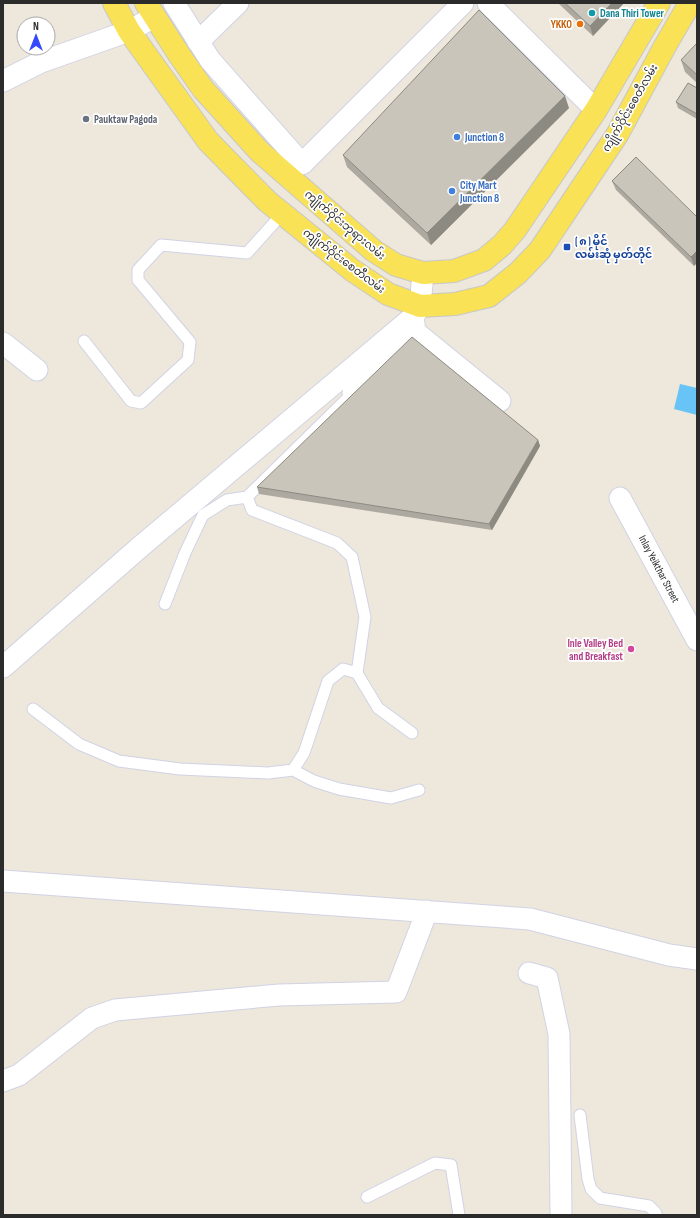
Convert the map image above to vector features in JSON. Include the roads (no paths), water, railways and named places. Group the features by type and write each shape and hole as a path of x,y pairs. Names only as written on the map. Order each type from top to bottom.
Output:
{"main road":[{"name":"ကျိုက်ဝိုင်းစေတီလမ်း","path":"114,3 129,31 208,142 282,214 352,270 388,294 416,318 455,304 488,296 518,272 540,250 616,134 690,3"},
{"name":"ကျိုက်ဝိုင်းဘုရားလမ်း","path":"150,10 204,88 259,151 374,251 396,265 423,274 454,271 484,260 502,245 515,230 596,110 659,3"}],"street":[{"path":"174,3 210,60 302,164 463,3"},
{"path":"198,42 238,3"},
{"path":"488,3 596,110"},
{"path":"3,81 41,62 129,31 150,10"},
{"path":"353,393 416,318 423,274"},
{"path":"416,318 500,401"},
{"path":"3,667 140,547 416,318"},
{"path":"3,344 37,370"},
{"name":"Inlay Yeikthar Street","path":"620,498 697,640"},
{"path":"3,881 530,919 669,955 697,959"},
{"path":"3,1081 19,1075 92,1018 115,1010 279,995 396,992 427,911"},
{"path":"530,973 547,978 559,1034 561,1215"}],"lane":[{"path":"84,341 131,401 141,403 188,360 190,342 138,280 138,270 161,245 248,252 282,214"},
{"path":"165,604 185,553 203,515 227,500 246,497 353,393"},
{"path":"246,497 252,510 337,542 352,557 365,617 356,673 378,708 412,733"},
{"path":"293,770 304,753 328,681 343,670 356,673"},
{"path":"33,709 79,744 119,762 180,769 268,773 293,770 314,781 338,789 391,798 419,790"},
{"path":"580,1115 588,1179 591,1189 600,1198 649,1206 656,1215"},
{"path":"367,1197 435,1163 451,1165 459,1215"}],"water":[{"path":"680,384 697,388 697,415 674,409"}],"place":[{"name":"Dana Thiri Tower","path":"592,13"},
{"name":"YKKO","path":"580,24"},
{"name":"Pauktaw Pagoda","path":"86,119"},
{"name":"Junction 8","path":"457,137"},
{"name":"City Mart Junction 8","path":"452,191"},
{"name":"( ၈ ) မိုင် လမ်းဆုံ မှတ်တိုင်","path":"567,247"},
{"name":"Inle Valley Bed and Breakfast","path":"631,649"}]}
